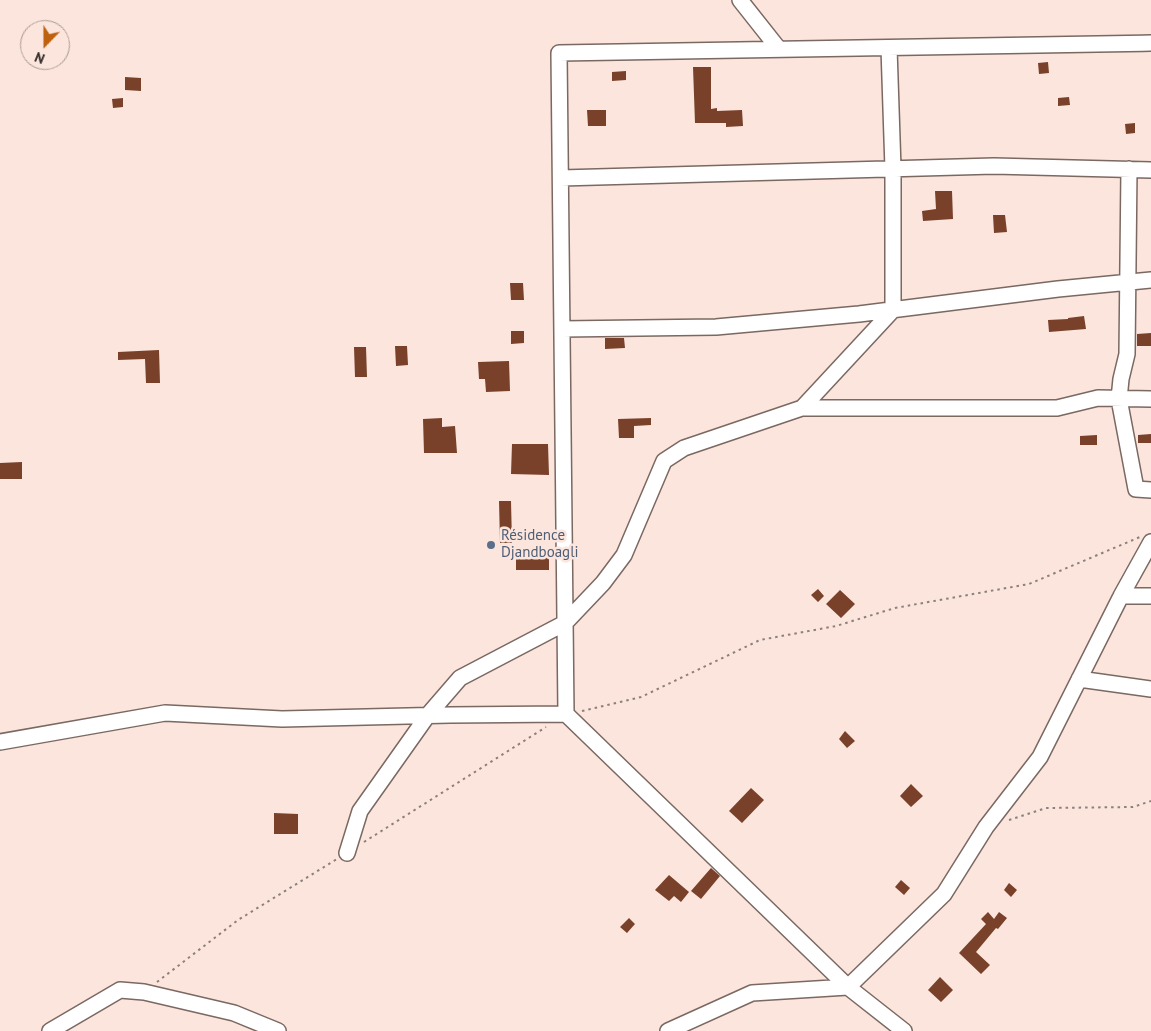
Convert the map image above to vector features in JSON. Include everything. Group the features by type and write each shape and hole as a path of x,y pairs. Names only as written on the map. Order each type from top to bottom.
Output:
{"street":[{"path":"740,0 778,48"},
{"path":"566,714 559,53 1151,42"},
{"path":"802,408 893,310 893,169 889,48"},
{"path":"561,178 994,166 1151,170"},
{"path":"1129,169 1127,354 1121,379 1120,399 1136,489 1151,490"},
{"path":"562,329 716,327 893,310 1128,281 1151,280"},
{"path":"347,853 360,811 428,715 460,678 565,623 603,583 624,555 664,461 684,448 802,408 1057,408 1098,398 1151,399"},
{"path":"668,1031 752,993 848,987 944,894 986,827 1040,757 1121,596 1147,539"},
{"path":"1121,596 1151,596"},
{"path":"1080,679 1151,689"},
{"path":"0,742 165,713 282,719 566,714 848,987 904,1031"},
{"path":"50,1031 120,990 144,992 234,1013 278,1031"}],"path":[{"path":"566,714 641,697 760,640 836,626 895,608 1029,584 1147,539"},
{"path":"364,842 549,725"},
{"path":"986,827 1046,808 1133,807 1151,801"},
{"path":"144,992 238,920 347,853"}],"building":[{"path":"1048,62 1049,73 1039,74 1038,63"},
{"path":"693,67 711,67 711,109 717,108 717,111 742,110 743,126 726,127 726,123 695,123"},
{"path":"626,71 626,80 612,81 612,72"},
{"path":"125,77 141,78 141,91 125,90"},
{"path":"1069,97 1070,105 1058,106 1058,98"},
{"path":"123,98 123,107 113,108 112,99"},
{"path":"587,110 606,110 606,126 588,126"},
{"path":"1135,123 1135,133 1126,134 1125,124"},
{"path":"935,191 952,191 953,219 923,221 922,211 936,209"},
{"path":"993,215 1005,215 1007,232 994,233"},
{"path":"510,283 523,283 524,300 511,300"},
{"path":"1084,316 1086,329 1049,332 1048,320"},
{"path":"511,331 524,331 524,343 511,344"},
{"path":"1151,333 1151,346 1137,346 1137,334"},
{"path":"605,338 624,338 625,348 605,349"},
{"path":"395,346 407,346 408,365 396,366"},
{"path":"354,347 366,347 367,377 355,377"},
{"path":"159,350 160,383 146,383 145,359 118,360 118,352"},
{"path":"509,361 510,391 486,392 485,379 479,379 478,362"},
{"path":"442,418 442,427 455,426 457,453 424,453 423,419"},
{"path":"651,418 651,425 634,426 634,438 619,438 618,419"},
{"path":"1151,434 1151,443 1138,443 1138,435"},
{"path":"1097,435 1097,445 1080,445 1080,436"},
{"path":"512,444 548,444 549,475 511,474"},
{"path":"22,462 22,479 0,479 0,463"},
{"path":"499,501 511,501 512,543 500,543"},
{"path":"516,557 549,557 549,570 516,570"},
{"path":"818,589 824,596 818,602 811,595"},
{"path":"840,590 855,604 841,618 826,604"},
{"path":"845,731 855,741 847,748 839,739"},
{"path":"911,784 923,796 911,807 900,796"},
{"path":"751,788 764,800 742,823 729,811"},
{"path":"274,813 298,814 298,834 274,834"},
{"path":"711,868 720,876 701,899 691,891"},
{"path":"669,875 689,892 681,902 674,896 669,901 655,890"},
{"path":"901,880 910,888 904,895 895,887"},
{"path":"1009,883 1017,890 1011,897 1004,890"},
{"path":"988,912 994,919 999,912 1007,918 976,952 990,965 981,974 959,953 986,924 981,919"},
{"path":"629,918 635,924 627,933 620,927"},
{"path":"940,977 953,990 941,1002 928,990"}],"place":[{"name":"Résidence Djandboagli","path":"491,545"}]}
